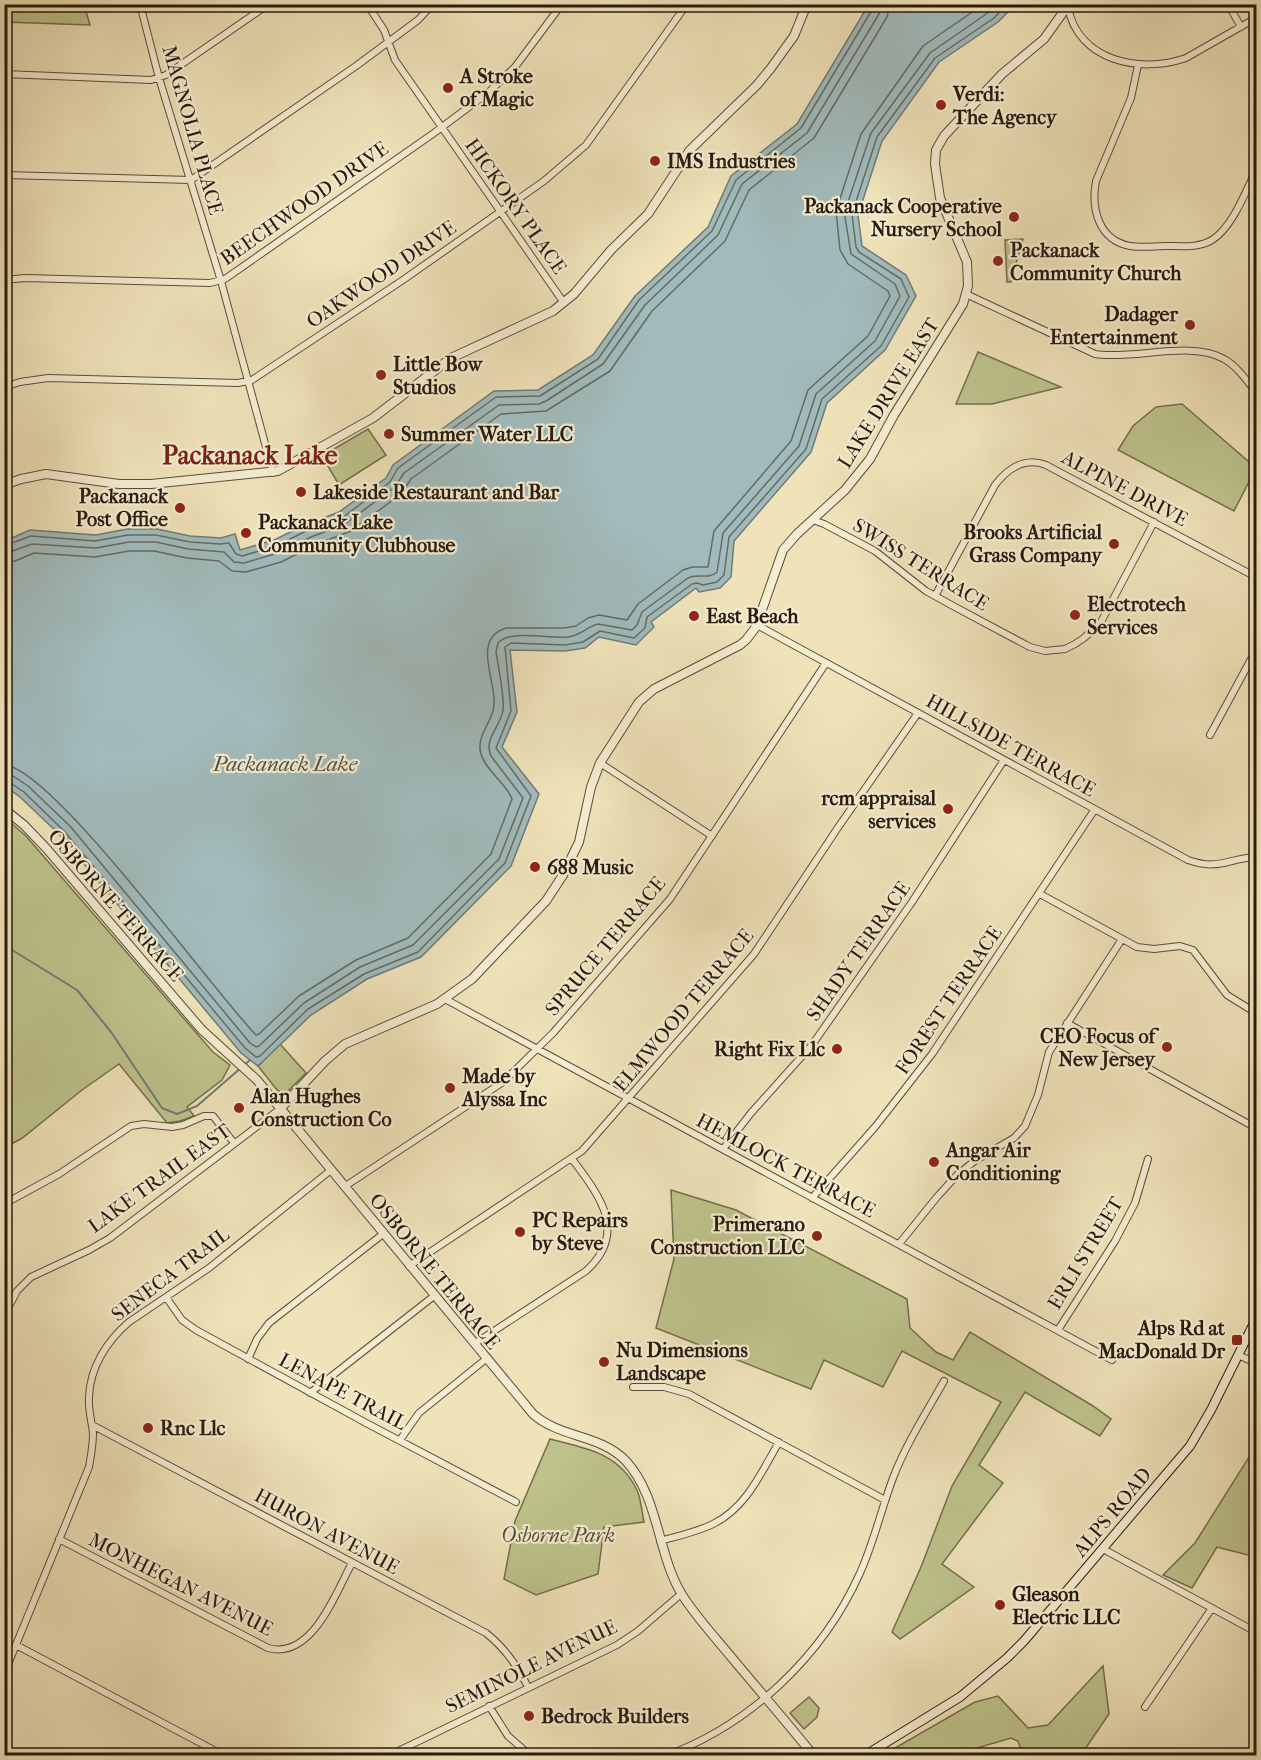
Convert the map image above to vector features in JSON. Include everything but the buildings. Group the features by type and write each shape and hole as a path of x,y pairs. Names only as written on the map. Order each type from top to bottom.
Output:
{"main road":[{"name":"ALPS ROAD","path":"864,1755 960,1697 992,1672 1024,1641 1190,1446 1257,1319"}],"street":[{"name":"MAGNOLIA PLACE","path":"140,4 159,78 191,180 273,472"},
{"path":"4,74 151,80 159,78 209,47 269,4"},
{"name":"HICKORY PLACE","path":"367,4 378,19 395,60 564,303"},
{"path":"4,175 191,180 389,42 418,20 433,4"},
{"name":"BEECHWOOD DRIVE","path":"4,280 25,278 210,283 220,281 234,274 441,127 503,80 527,53 562,4"},
{"name":"OAKWOOD DRIVE","path":"4,387 48,378 208,383 248,381 501,213 544,181 586,145 687,4"},
{"path":"4,485 21,478 46,474 119,484 151,484 211,476 273,472 290,466 373,418 451,358 544,316 564,303 611,250 648,214 664,193 690,150 771,68 794,36 807,4"},
{"path":"1228,4 1241,27"},
{"path":"1068,6 1072,24 1095,48 1119,61 1138,65 1161,65 1186,58 1257,18"},
{"name":"LAKE DRIVE EAST","path":"280,1109 345,1044 445,999 472,979 512,939 553,891 579,842 591,787 600,763 639,702 658,687 740,645 752,634 783,550 796,534 857,477 870,459 894,415 958,314 966,294 967,262 939,198 935,164 936,150 944,136 1002,74 1044,39 1068,6"},
{"path":"1138,65 1131,98 1096,181 1094,192 1095,213 1110,237 1120,243 1139,247 1196,246 1211,241 1219,236 1230,221 1257,170"},
{"path":"966,294 1095,354 1119,356 1194,350 1215,354 1230,363 1257,392"},
{"path":"1249,382 1257,376"},
{"name":"ALPINE DRIVE","path":"935,596 995,485 1008,471 1024,463 1039,462 1257,577"},
{"name":"SWISS TERRACE","path":"813,520 875,551 935,596 1036,650 1055,651 1065,649 1084,638 1103,618 1154,522"},
{"name":"HILLSIDE TERRACE","path":"757,625 1198,864 1220,865 1257,857"},
{"path":"1210,735 1257,650"},
{"name":"SPRUCE TERRACE","path":"345,1187 503,1082 538,1049 662,908 826,663"},
{"name":"ELMWOOD TERRACE","path":"409,1266 582,1152 754,954 918,713"},
{"name":"SHADY TERRACE","path":"723,1149 751,1113 812,1045 912,902 1004,760"},
{"path":"600,763 712,836"},
{"name":"OSBORNE TERRACE","path":"4,809 42,843 212,1041 257,1080 526,1407 542,1423 605,1445 626,1462 636,1475 646,1495 671,1574 681,1594 814,1755"},
{"name":"FOREST TERRACE","path":"812,1198 905,1090 1040,894 1095,809"},
{"path":"1040,894 1122,939 1145,949 1180,946 1193,950 1227,995 1257,1013"},
{"path":"899,1244 957,1175 976,1160 1014,1138 1025,1126 1038,1095 1049,1052 1122,939"},
{"name":"HEMLOCK TERRACE","path":"445,999 1112,1360"},
{"path":"1067,1023 1257,1128"},
{"name":"LAKE TRAIL EAST","path":"4,1316 17,1292 31,1277 110,1238 280,1109"},
{"path":"4,1204 59,1174 125,1129 137,1124 172,1127 204,1116 213,1116 234,1143"},
{"path":"474,1344 586,1271 604,1248 608,1230 606,1213 597,1195 572,1159"},
{"name":"ERLI STREET","path":"1058,1330 1120,1232 1140,1189 1148,1159"},
{"name":"SENECA TRAIL","path":"4,1674 88,1467 92,1448 90,1385 103,1352 119,1330 129,1322 209,1268 331,1170"},
{"path":"248,1359 257,1339 269,1323 383,1234"},
{"path":"310,1393 434,1296"},
{"name":"LENAPE TRAIL","path":"166,1297 175,1312 190,1327 516,1502"},
{"path":"1238,1355 1257,1363"},
{"path":"400,1440 419,1413 486,1359"},
{"path":"665,1755 711,1735 765,1697 794,1671 835,1618 865,1561 902,1456 944,1381"},
{"path":"633,1387 664,1387 683,1392 885,1500"},
{"name":"HURON AVENUE","path":"92,1425 486,1633 505,1649 528,1687"},
{"path":"660,1540 704,1528 735,1509 751,1490 779,1442"},
{"name":"MONHEGAN AVENUE","path":"59,1539 275,1650 296,1646 311,1635 352,1563"},
{"path":"1103,1549 1257,1632"},
{"name":"SEMINOLE AVENUE","path":"388,1755 617,1645 638,1631 681,1594"},
{"path":"1145,1707 1212,1608"},
{"path":"16,1645 225,1755"},
{"path":"489,1706 508,1736 531,1755"},
{"path":"1252,1755 1257,1749"}],"green space":[{"path":"5,5 84,5 90,25 5,22"},
{"path":"1023,239 1011,282 1007,282 1005,240"},
{"path":"978,352 1061,387 992,404 956,404"},
{"path":"1182,404 1256,468 1234,511 1118,450 1133,426 1156,407"},
{"path":"368,429 386,455 339,485 322,456"},
{"path":"5,818 26,836 213,1052 230,1065 222,1080 187,1107 194,1116 167,1123 119,1064 82,1090 21,1139 5,1147"},
{"path":"280,1044 306,1073 287,1092 282,1093 258,1066"},
{"path":"671,1190 736,1210 907,1299 910,1328 936,1352 953,1360 970,1332 1111,1419 1100,1436 1025,1392 979,1465 1003,1483 942,1564 974,1587 900,1639 892,1632 921,1567 952,1486 1001,1402 902,1351 883,1387 824,1360 811,1389 656,1328 674,1259"},
{"name":"Osborne Park","path":"550,1439 589,1449 621,1468 637,1490 644,1522 604,1527 598,1574 536,1595 504,1579 515,1521"},
{"path":"1256,1446 1256,1557 1217,1547 1192,1588 1163,1575 1195,1543"},
{"path":"1103,1666 1109,1714 1085,1749 1063,1755 1023,1755 1018,1741 1011,1738 974,1749 963,1748 956,1755 894,1756 888,1752 975,1702 998,1696 1028,1728 1048,1725"},
{"path":"809,1697 819,1708 817,1717 804,1729 790,1713"}],"water":[{"name":"Packanack Lake","path":"869,4 1015,5 998,22 939,62 882,141 858,215 862,246 906,275 916,296 885,350 827,403 811,452 734,541 731,577 720,588 699,592 696,588 651,622 654,627 636,645 599,637 585,648 565,651 510,650 517,712 502,747 539,794 511,866 421,957 367,979 311,1015 258,1066 241,1053 60,835 5,786 5,541 30,530 96,535 127,529 157,529 190,536 221,538 235,534 240,550 274,540 339,512 386,478 393,465 494,391 538,390 593,355 635,296 708,227 731,176 797,124"}],"waterway":[{"path":"4,945 77,990 111,1032 162,1108 177,1114 197,1106 250,1060"}],"place":[{"name":"A Stroke of Magic","path":"448,88"},
{"name":"Verdi: The Agency","path":"941,105"},
{"name":"IMS Industries","path":"655,161"},
{"name":"Packanack Cooperative Nursery School","path":"1014,217"},
{"name":"Packanack Community Church","path":"998,261"},
{"name":"Dadager Entertainment","path":"1190,325"},
{"name":"Little Bow Studios","path":"381,375"},
{"name":"Summer Water LLC","path":"389,434"},
{"name":"Lakeside Restaurant and Bar","path":"301,492"},
{"name":"Packanack Post Office","path":"180,508"},
{"name":"Packanack Lake Community Clubhouse","path":"246,533"},
{"name":"Brooks Artificial Grass Company","path":"1114,544"},
{"name":"Electrotech Services","path":"1075,615"},
{"name":"East Beach","path":"694,616"},
{"name":"rcm appraisal services","path":"948,809"},
{"name":"688 Music","path":"535,867"},
{"name":"CEO Focus of New Jersey","path":"1167,1047"},
{"name":"Right Fix Llc","path":"837,1049"},
{"name":"Made by Alyssa Inc","path":"450,1088"},
{"name":"Alan Hughes Construction Co","path":"239,1108"},
{"name":"Angar Air Conditioning","path":"934,1162"},
{"name":"PC Repairs by Steve","path":"520,1232"},
{"name":"Primerano Construction LLC","path":"817,1236"},
{"name":"Alps Rd at MacDonald Dr","path":"1237,1340"},
{"name":"Nu Dimensions Landscape","path":"604,1362"},
{"name":"Rnc Llc","path":"148,1428"},
{"name":"Gleason Electric LLC","path":"1000,1605"},
{"name":"Bedrock Builders","path":"529,1716"}],"district":[{"name":"Packanack Lake","path":"250,455"}]}
